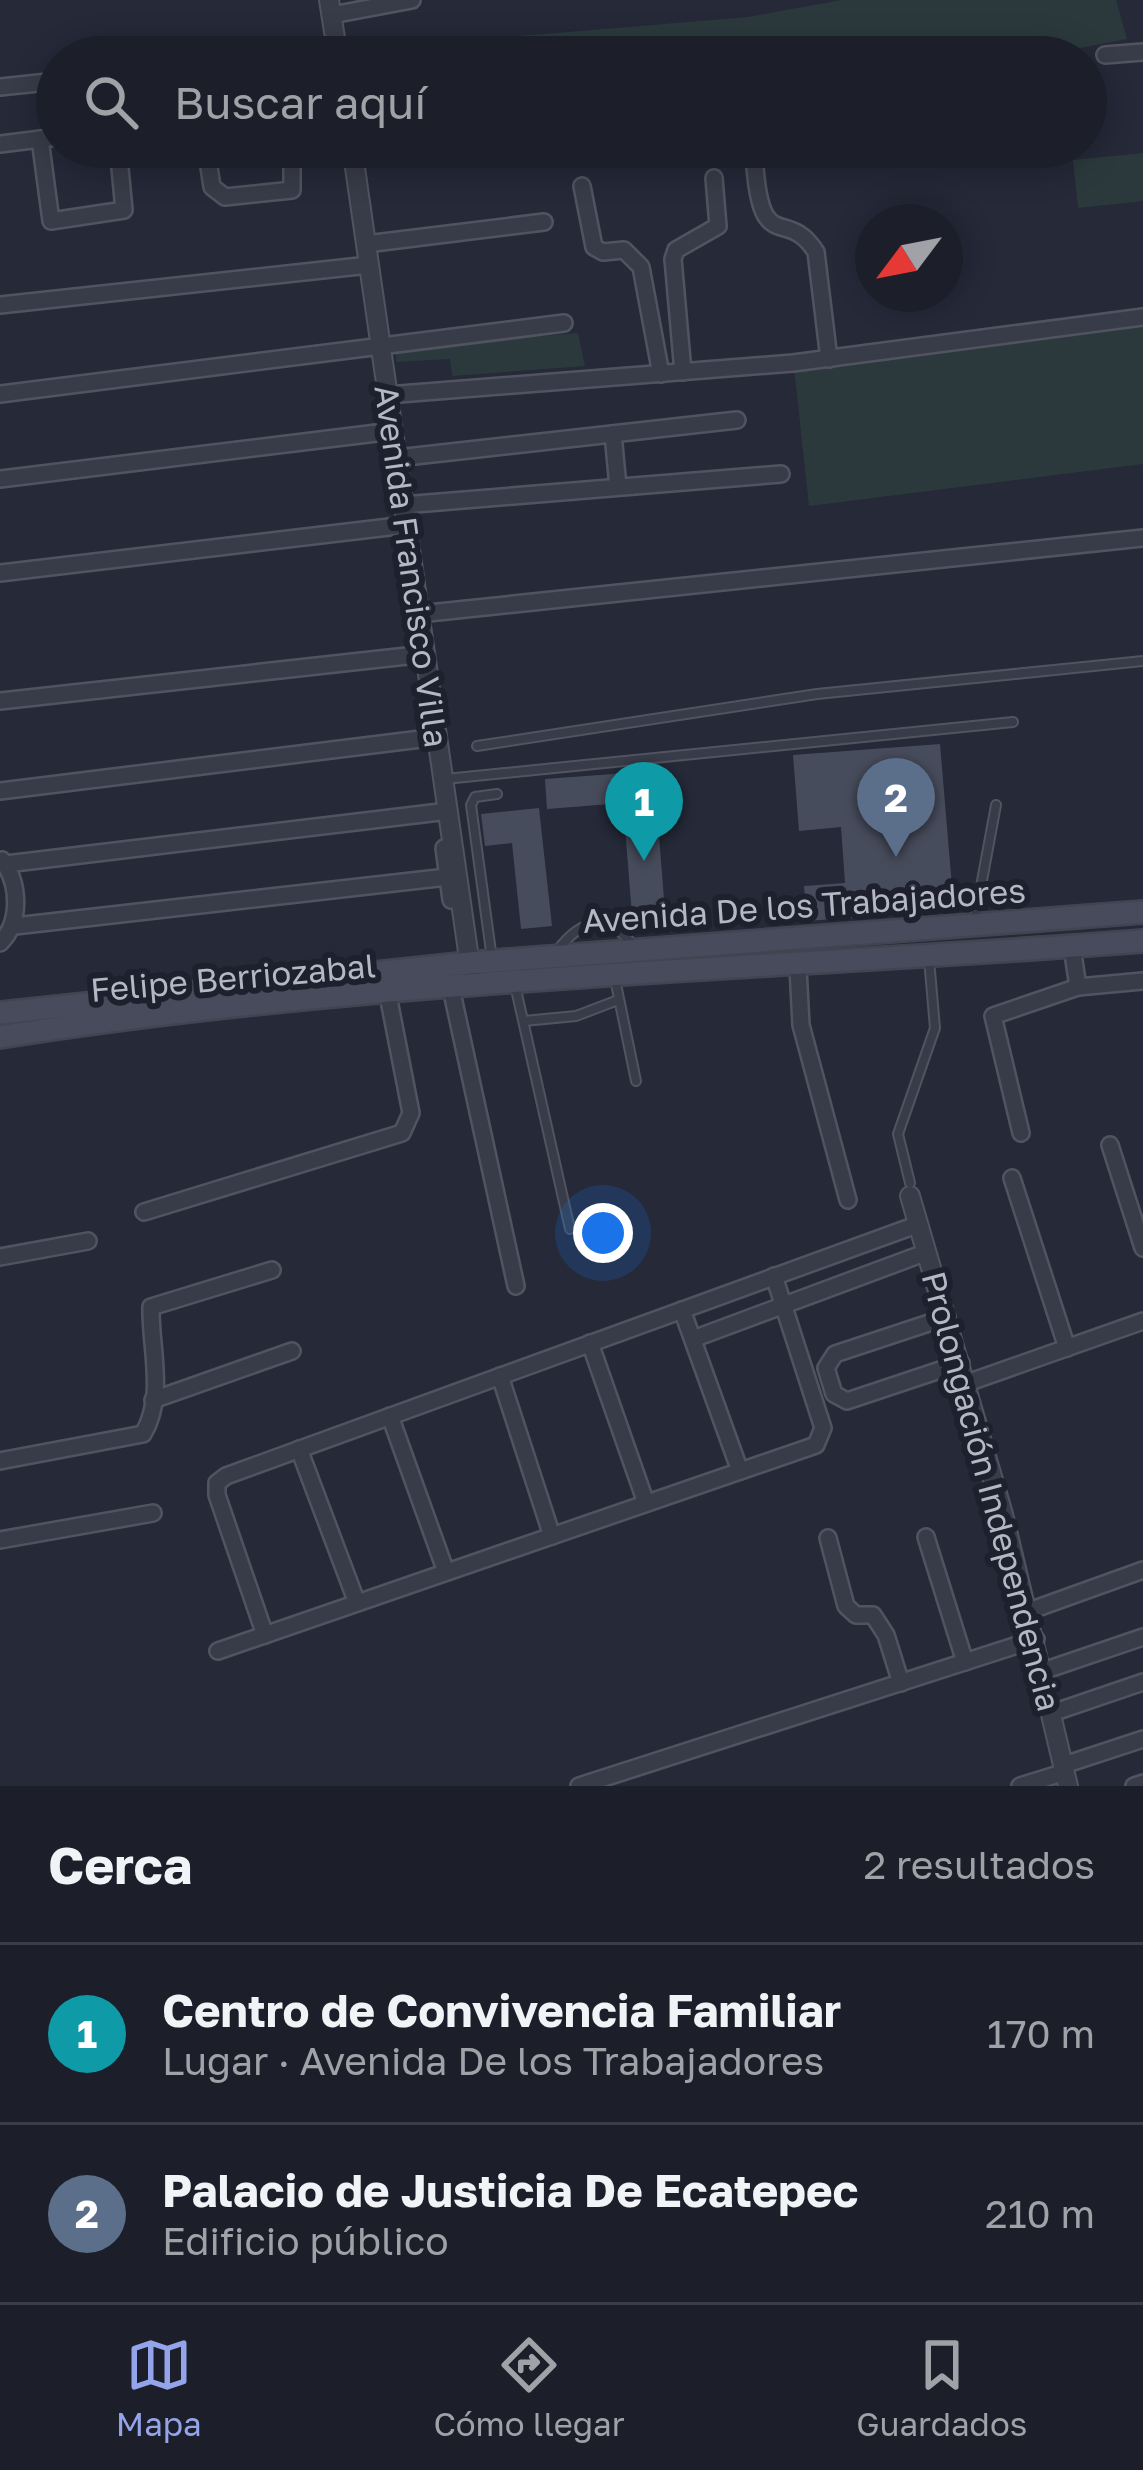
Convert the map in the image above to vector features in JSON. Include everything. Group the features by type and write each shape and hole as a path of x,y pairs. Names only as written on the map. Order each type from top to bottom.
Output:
{"main road":[{"name":"Avenida De los Trabajadores","path":"481,962 1143,912"},
{"name":"Avenida De los Trabajadores","path":"462,987 515,983 616,989 798,968 1143,941"},
{"name":"Felipe Berriozabal","path":"0,1013 481,962"},
{"name":"Felipe Berriozabal","path":"0,1037 92,1022 462,987"}],"street":[{"path":"330,7 412,0"},
{"path":"1107,55 1143,52"},
{"path":"0,87 36,83"},
{"path":"0,143 36,139"},
{"path":"50,168 51,221 124,210 120,168"},
{"path":"209,168 212,187 225,197 292,190 292,168"},
{"name":"Avenida Francisco Villa","path":"355,168 440,783 481,962 462,987"},
{"path":"755,168 758,209 766,223 809,241 816,252 829,358"},
{"path":"683,372 673,259 683,244 718,226 714,178"},
{"path":"582,186 594,247 624,250 641,267 662,374"},
{"path":"366,244 544,222"},
{"path":"0,305 369,265"},
{"path":"387,395 829,358 1143,317"},
{"path":"0,394 564,323"},
{"path":"397,458 737,420"},
{"path":"0,479 393,431"},
{"path":"613,434 618,487"},
{"path":"0,573 618,487 781,474"},
{"path":"419,614 1143,538"},
{"path":"0,701 425,654"},
{"path":"0,791 437,737"},
{"path":"440,783 451,900"},
{"path":"15,926 3,861 440,812"},
{"path":"0,943 15,926 447,877"},
{"path":"1072,946 1078,987"},
{"path":"798,968 801,1024 848,1200"},
{"path":"1021,1133 993,1016 1078,987 1143,980"},
{"path":"462,987 516,1286"},
{"path":"144,1212 402,1133 411,1113 388,995"},
{"path":"1110,1145 1143,1248"},
{"path":"1012,1178 1067,1348"},
{"name":"Prolongación Independencia","path":"910,1190 1036,1639 1066,1774"},
{"path":"265,1635 217,1483 919,1224"},
{"path":"0,1257 88,1241"},
{"path":"693,1339 927,1252"},
{"path":"0,1460 143,1434 151,1420 157,1342 151,1307 272,1270"},
{"path":"218,1651 822,1439 824,1428 774,1276"},
{"path":"682,1310 740,1471"},
{"path":"947,1317 835,1354 826,1368 834,1394 847,1401 961,1363"},
{"path":"967,1384 1143,1321"},
{"path":"590,1343 646,1503"},
{"path":"153,1400 292,1351"},
{"path":"500,1376 552,1536"},
{"path":"390,1416 446,1573"},
{"path":"299,1449 357,1603"},
{"path":"0,1540 153,1513"},
{"path":"828,1538 846,1606 856,1615 872,1615 886,1635 901,1683"},
{"path":"926,1538 965,1662"},
{"path":"1028,1611 1143,1570"},
{"path":"1043,1671 1143,1637"},
{"path":"578,1786 1036,1639"},
{"path":"1052,1713 1143,1682"},
{"path":"1020,1786 1066,1774 1143,1739"},
{"path":"1134,1786 1143,1783"}],"lane":[{"path":"477,746 817,694 1143,661"},
{"path":"440,783 1013,722"},
{"path":"481,962 471,805 475,797 497,794"},
{"path":"974,926 996,805"},
{"path":"552,957 572,931 599,921 613,925 638,952"},
{"path":"910,1190 898,1134 935,1028 929,958"},
{"path":"515,983 569,1229"},
{"path":"524,1021 576,1016 616,989 636,1081"}],"shaded area":[{"path":"841,0 1116,0 1127,39 1107,43 1107,36 519,36 748,17"},
{"path":"1143,153 1143,201 1078,208 1074,168 1107,168 1107,157"},
{"path":"1143,316 1143,464 809,506 793,358"},
{"path":"578,333 585,366 452,376 450,359 396,362 396,348"}],"building":[{"path":"940,744 954,910 807,921 804,886 845,883 841,827 799,831 793,755"},
{"path":"654,771 665,912 632,915 623,803 547,809 545,779"},
{"path":"539,808 552,926 521,929 512,843 485,846 481,814"}],"place":[{"name":"Palacio de Justicia De Ecatepec","path":"896,857"},
{"name":"Centro de Convivencia Familiar","path":"644,861"}]}
